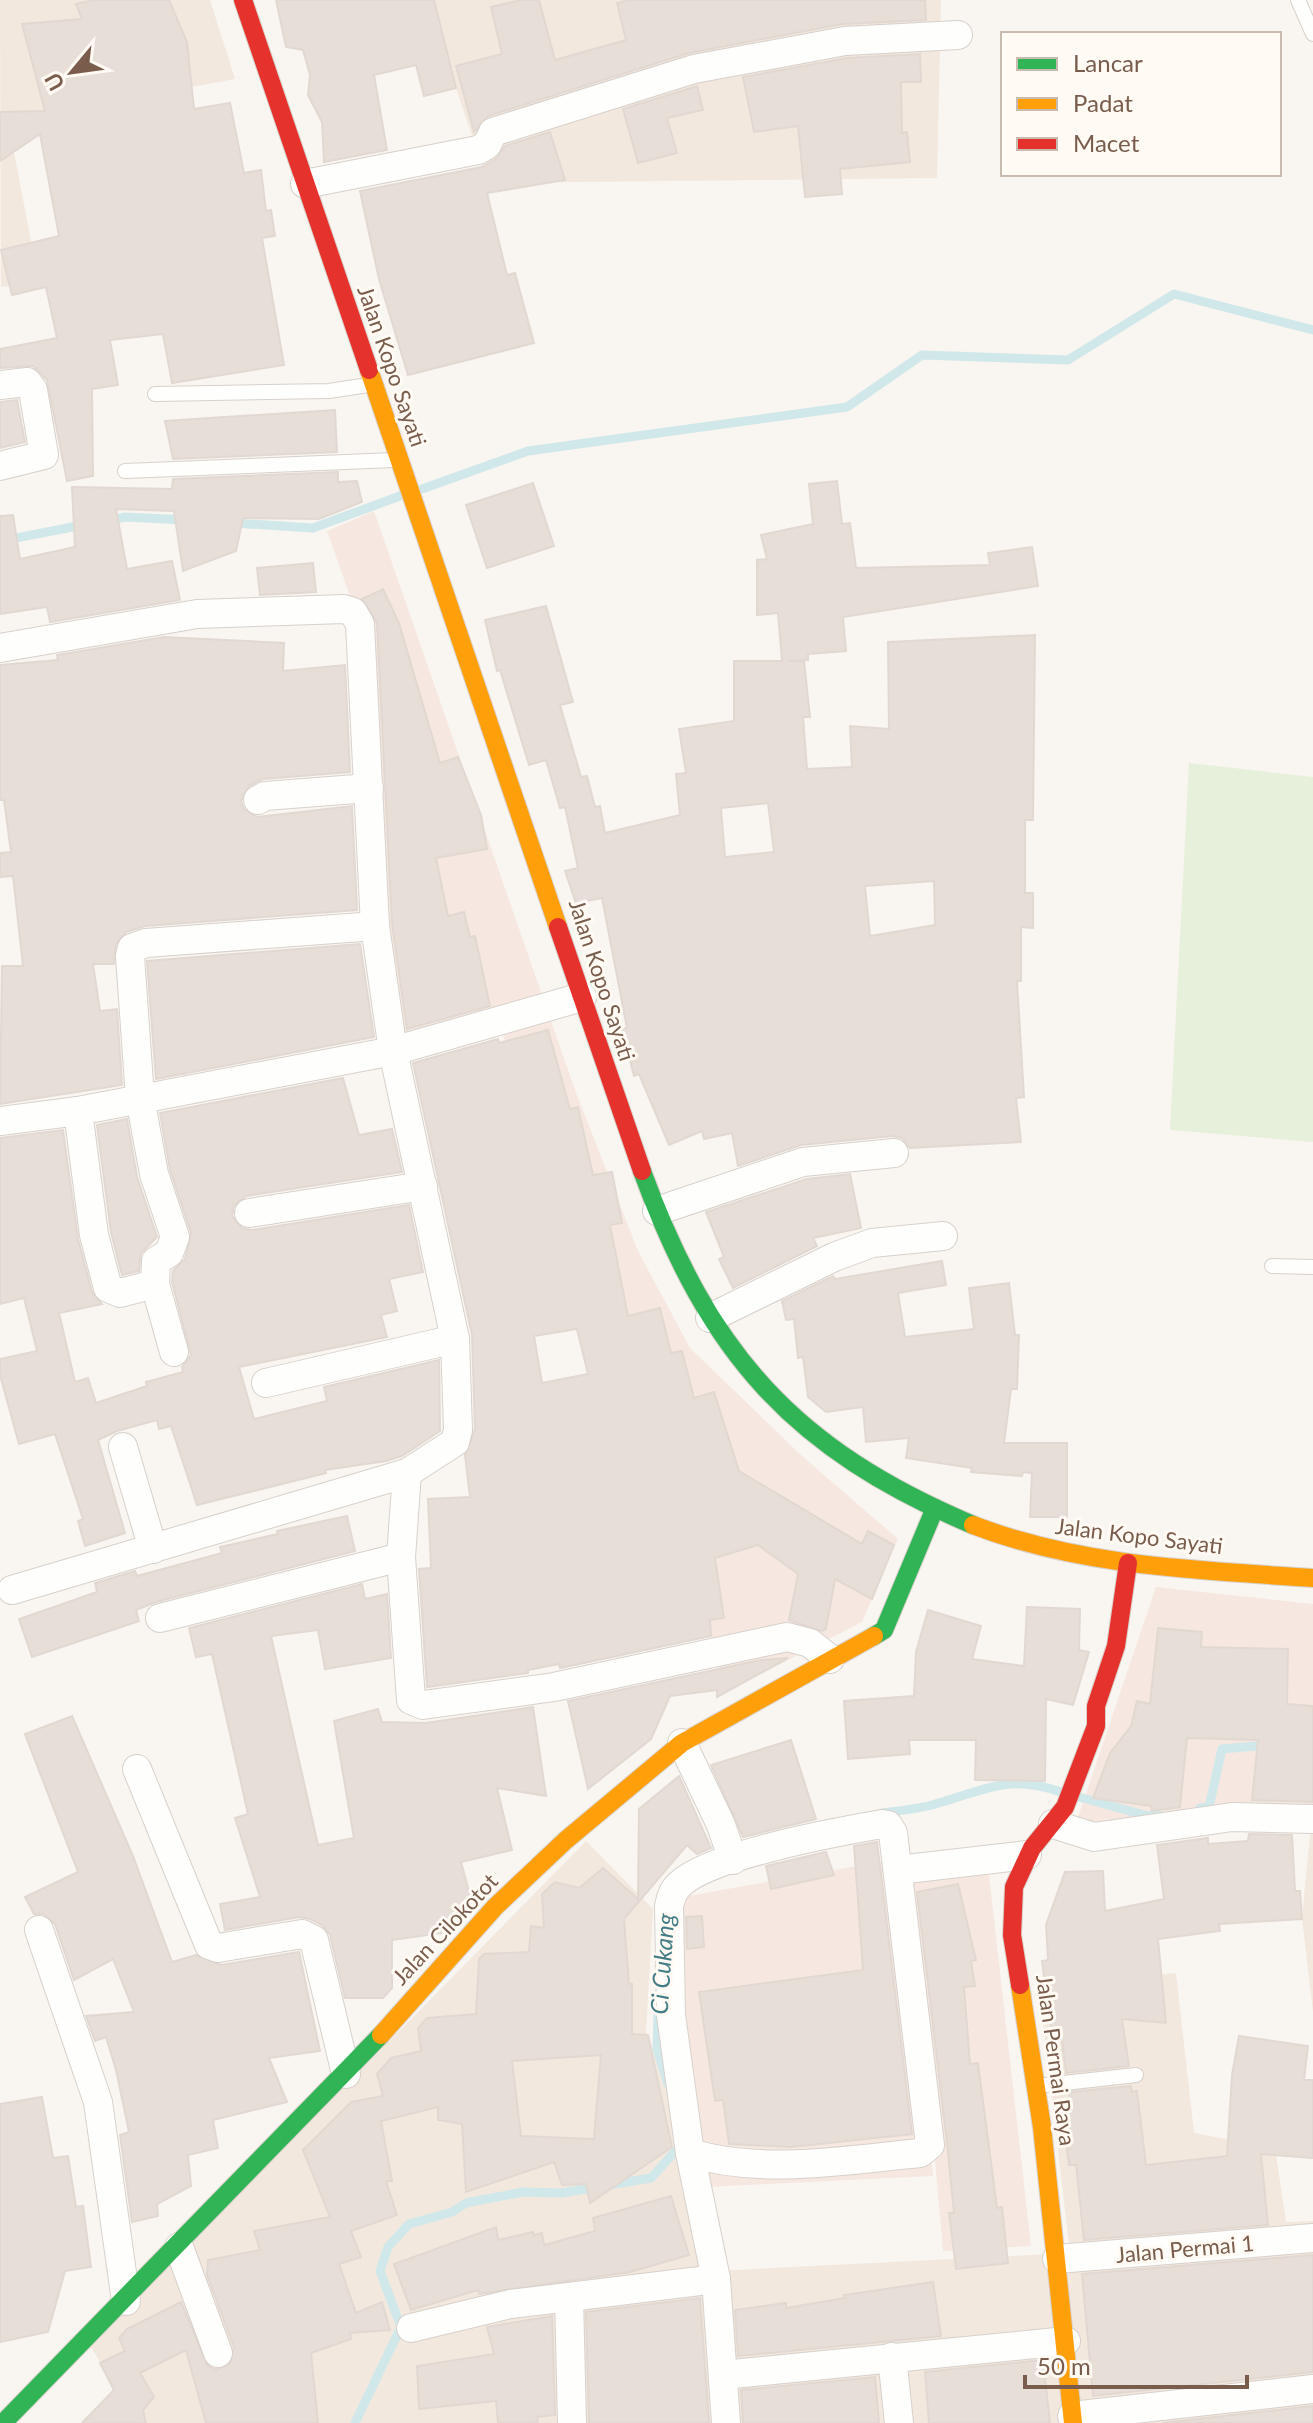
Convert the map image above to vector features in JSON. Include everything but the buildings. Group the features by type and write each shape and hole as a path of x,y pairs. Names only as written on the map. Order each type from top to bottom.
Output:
{"street":[{"name":"Jalan Kopo Sayati","path":"243,0 417,519 657,1211 710,1318 732,1351 797,1421 836,1451 935,1508 1026,1544 1128,1563 1313,1578"},
{"path":"305,184 428,163 478,150 487,145 493,132 694,69 845,41 958,35"},
{"path":"0,385 27,382 33,390 44,455 0,466"},
{"path":"0,648 197,614 344,609 353,612 360,624 375,926 393,1051 455,1339 458,1430 455,1442 407,1473 12,1590"},
{"path":"258,800 265,796 369,788"},
{"path":"174,1352 155,1284 156,1261 169,1253 175,1237 154,1174 140,1098 130,956 132,948 146,943 375,926"},
{"path":"0,1121 78,1111 393,1051 582,997"},
{"path":"78,1111 94,1235 108,1288 120,1293 155,1284"},
{"path":"657,1211 803,1162 894,1153"},
{"path":"249,1213 423,1186"},
{"path":"710,1318 834,1257 872,1243 943,1236"},
{"path":"266,1383 455,1339"},
{"path":"123,1447 153,1549"},
{"path":"407,1473 401,1557 409,1692 416,1704 554,1687 787,1637 810,1643 830,1659"},
{"name":"Jalan Cilokotot","path":"3,2423 346,2074 495,1907 566,1840 682,1743 877,1635 889,1624 935,1508"},
{"path":"160,1618 401,1557"},
{"name":"Jalan Permai Raya","path":"1073,2419 1037,2086 1012,1935 1014,1887 1027,1855 1059,1815 1096,1726 1096,1706 1116,1646 1128,1563"},
{"name":"Jalan Permai Raya","path":"1096,1726 1111,1711 1133,1647 1148,1564"},
{"path":"682,1743 721,1825 732,1858"},
{"path":"137,1769 209,1945 218,1948 302,1934 314,1940 346,2074"},
{"path":"1059,1815 1094,1837 1232,1817 1313,1819"},
{"path":"690,2153 711,2159 749,2163 814,2162 920,2153 930,2145 898,1870 893,1833 888,1825 820,1835 732,1858 681,1882 673,1891 669,1906 672,2029 690,2153 716,2279 726,2423"},
{"path":"898,1870 1027,1855"},
{"path":"39,1930 98,2102 126,2301"},
{"name":"Jalan Permai 1","path":"1057,2259 1313,2238"},
{"path":"179,2247 218,2353"},
{"path":"411,2328 510,2304 716,2279"},
{"path":"569,2297 572,2423"},
{"path":"723,2375 1066,2341"},
{"path":"892,2357 899,2423"},
{"path":"1073,2419 1313,2389"}],"lane":[{"path":"1298,0 1313,34"},
{"path":"155,394 329,391 373,384"},
{"path":"125,471 363,464 398,460"},
{"path":"1272,1266 1313,1267"},
{"path":"1037,2086 1136,2075"}],"shaded area":[{"path":"0,0 210,0 235,79 8,121 39,283 1,287"},
{"path":"426,0 941,0 937,178 488,183"},
{"path":"374,511 575,1090 638,1251 690,1348 802,1456 898,1539 862,1622 724,1693 654,1383 531,1112 498,1021 393,1040 372,658 327,531"},
{"path":"1156,1587 1313,1604 1313,1805 1076,1823"},
{"path":"1313,1814 1313,2012 1302,1918"},
{"path":"586,1841 653,1909 646,2032 680,2120 715,2271 1070,2253 1039,1988 1176,1973 1194,2133 1275,2148 1286,2222 1313,2221 1313,2423 140,2423 90,2346"},
{"path":"987,1857 1031,2246 943,2251 909,1862"},
{"path":"902,1858 933,2176 707,2187 668,2046 676,1898"}],"green space":[{"path":"1189,763 1313,777 1313,1142 1170,1130"}],"waterway":[{"path":"422,489 528,451 847,407 922,355 1068,360 1174,294 1313,330"},
{"path":"233,523 313,528 400,496"},
{"path":"105,521 125,517 186,520"},
{"path":"0,541 83,525"},
{"name":"Ci Cukang","path":"1200,1808 1209,1807 1222,1749 1267,1745"},
{"name":"Ci Cukang","path":"882,1813 926,1806 1009,1784 1025,1784 1061,1792"},
{"name":"Ci Cukang","path":"1079,1797 1148,1816 1158,1814"},
{"name":"Ci Cukang","path":"658,2013 657,2049 668,2084"},
{"name":"Ci Cukang","path":"355,2423 401,2327 380,2271 388,2247 409,2224 452,2212 466,2203 523,2192 561,2193 651,2178 681,2145"}],"traffic: fast":[{"path":"642,1171 668,1236 697,1293 729,1343 765,1388 807,1428 855,1463 910,1495 973,1525"},
{"path":"874,1636 884,1630 935,1508"},
{"path":"3,2423 381,2035"}],"traffic: slow":[{"path":"369,370 558,927"},
{"path":"973,1525 1014,1539 1098,1558 1184,1569 1313,1578"},
{"path":"381,2035 495,1907 566,1840 682,1743 874,1636"},
{"path":"1020,1985 1042,2127 1073,2423"}],"traffic: jam":[{"path":"243,0 369,370"},
{"path":"558,927 642,1171"},
{"path":"1020,1985 1012,1935 1014,1887 1032,1848 1065,1807 1096,1726 1096,1706 1116,1646 1128,1563"}]}
